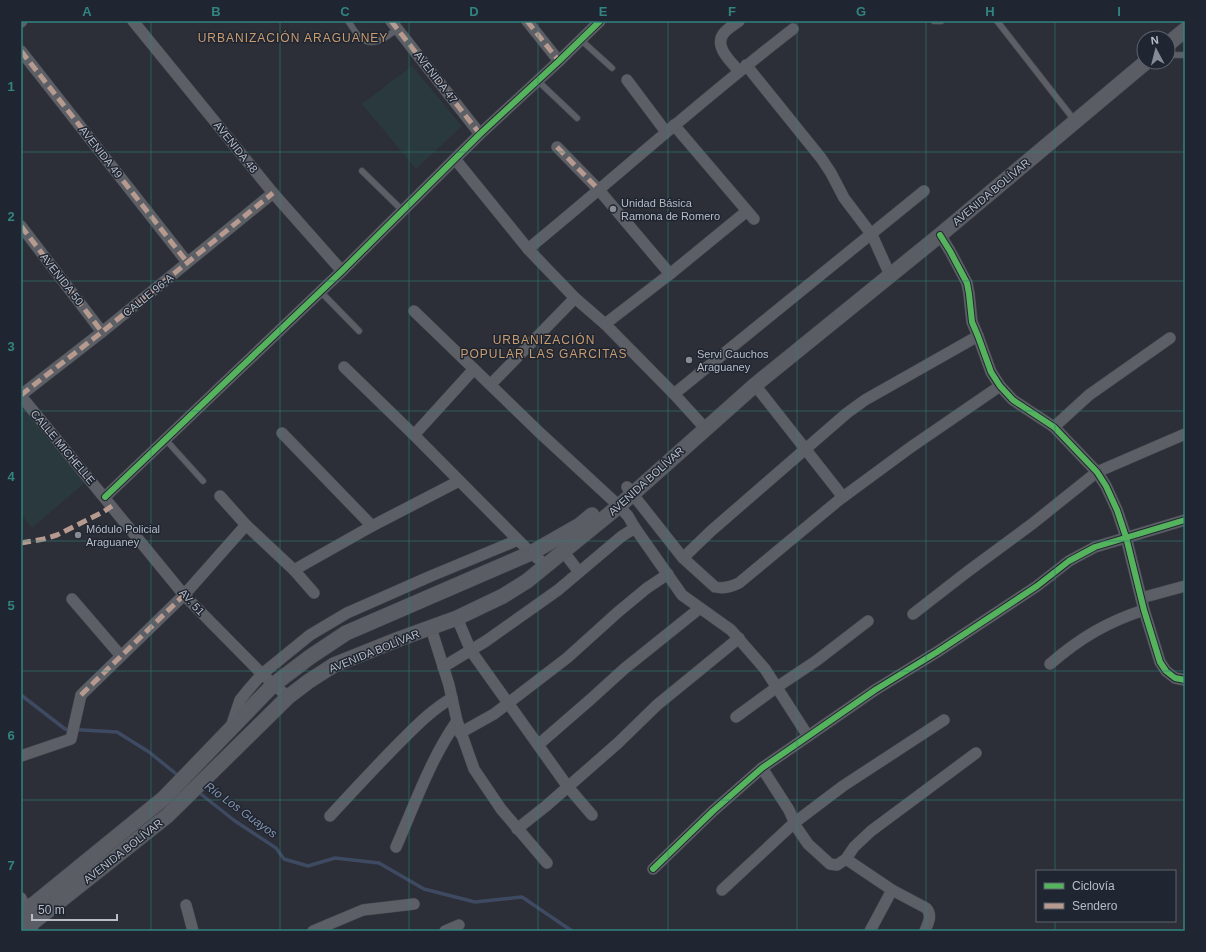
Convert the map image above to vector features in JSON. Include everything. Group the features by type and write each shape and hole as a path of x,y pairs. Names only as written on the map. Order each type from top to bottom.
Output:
{"main road":[{"path":"1176,37 1185,30"},
{"name":"AVENIDA BOLÍVAR","path":"28,927 168,816 233,750 288,697 309,680 334,665 457,618 503,596 527,581 563,551 615,503 755,385 940,235 1136,70"},
{"name":"AVENIDA BOLÍVAR","path":"22,906 34,904 164,798 273,686 310,657 346,633 530,553 580,525 615,503"}],"street":[{"name":"AVENIDA 48","path":"133,21 273,193 342,271"},
{"path":"527,21 559,62"},
{"path":"105,497 321,292 480,134 559,62 600,21"},
{"path":"739,21 723,33 720,44 722,50 742,68 821,158 844,198 872,234 890,275"},
{"name":"AVENIDA 47","path":"394,25 480,134"},
{"path":"528,249 742,68 793,29"},
{"name":"AVENIDA 49","path":"21,51 187,262"},
{"path":"605,324 751,215 627,80"},
{"path":"557,147 599,190 670,274"},
{"path":"455,159 528,249 575,298 605,324 674,394 705,428"},
{"path":"674,394 924,191"},
{"name":"CALLE 96-A","path":"21,396 273,193"},
{"name":"AVENIDA 50","path":"21,226 102,332"},
{"path":"940,235 967,283 972,322 991,372 1000,386 1013,400 1054,427 1097,472 1106,486 1117,510 1126,537 1144,610 1160,662 1166,671 1175,678 1185,680"},
{"path":"491,384 575,298"},
{"path":"414,311 628,516 682,595 731,630 765,669 808,736"},
{"path":"683,558 716,526 847,413 865,400 978,336"},
{"path":"1054,427 1089,395 1170,338"},
{"path":"344,367 414,435 530,553 546,565"},
{"path":"414,435 474,369"},
{"path":"755,385 805,450 844,497"},
{"path":"630,491 683,558 715,588 721,589 730,587 739,583 844,497 912,447 1000,386"},
{"name":"CALLE MICHELLE","path":"21,396 105,497"},
{"path":"282,434 372,526"},
{"path":"913,614 1032,524 1097,472 1185,434"},
{"path":"294,570 372,526 458,481"},
{"path":"220,496 246,526 294,570 314,592"},
{"name":"AV. 51","path":"105,497 184,595 273,686 288,697"},
{"path":"654,869 713,811 762,768 875,690 937,652 1038,586 1069,562 1095,547 1185,520"},
{"path":"21,756 71,739 81,695 184,595 246,526"},
{"path":"443,666 510,625 552,594 622,536 635,528"},
{"path":"230,731 240,700 262,674 310,635 341,617 431,576 518,540"},
{"path":"563,551 579,572"},
{"path":"460,733 494,714 509,703 567,658 624,608 668,574"},
{"path":"431,576 440,592"},
{"path":"1141,598 1185,586"},
{"path":"72,599 121,656"},
{"path":"538,745 624,668 700,608"},
{"path":"1050,664 1086,636 1127,616 1144,610"},
{"path":"457,618 471,650 568,787 592,815"},
{"path":"736,717 816,661 868,621"},
{"path":"431,628 452,698 460,733 474,769 501,809 547,863"},
{"path":"517,829 618,743 652,709 738,638"},
{"path":"330,816 414,728 438,706 452,698"},
{"path":"722,890 794,823 843,786 944,720"},
{"path":"396,847 435,756 457,721"},
{"path":"762,768 790,810 794,823 808,844 830,864 840,864 846,860 854,847 871,831 976,753"},
{"path":"846,860 892,890 926,908 930,912 930,918 925,931"},
{"path":"870,931 892,890"},
{"path":"313,931 363,910 414,904"},
{"path":"186,905 193,931"},
{"path":"22,906 28,927"},
{"path":"445,931 459,925"}],"lane":[{"path":"348,21 360,38 374,42 382,40 394,25"},
{"path":"934,21 941,21"},
{"path":"997,21 1075,121"},
{"path":"581,40 612,68"},
{"path":"538,81 577,118"},
{"path":"362,171 403,211"},
{"path":"321,292 359,331"},
{"path":"166,440 203,481"}],"shaded area":[{"path":"412,66 462,126 416,169 362,104"},
{"path":"21,399 88,480 32,528 21,514"}],"waterway":[{"name":"Río Los Guayos","path":"21,695 65,729 117,732 149,752 180,777"},
{"name":"Río Los Guayos","path":"197,791 235,821 276,848 284,859 308,866 335,858 379,863 424,889 475,902 522,897 572,931"}],"marked path":[{"path":"391,21 480,134"},
{"path":"527,21 559,61"},
{"path":"21,51 187,262"},
{"path":"557,147 599,190"},
{"path":"21,395 102,332 273,193"},
{"path":"21,226 102,332"},
{"path":"21,543 57,535 112,506"},
{"path":"81,695 184,595"}],"cycle path":[{"path":"105,497 342,271 480,134 600,21"},
{"path":"940,235 967,283 972,322 991,372 1000,386 1013,400 1054,427 1097,472 1106,486 1117,510 1126,537 1144,610 1160,662 1166,671 1175,678 1185,680"},
{"path":"653,869 713,811 762,768 875,690 937,652 1037,586 1069,561 1095,547 1185,520"}],"place":[{"name":"Unidad Básica Ramona de Romero","path":"613,209"},
{"name":"Servi Cauchos Araguaney","path":"689,360"},
{"name":"Módulo Policial Araguaney","path":"78,535"}],"district":[{"name":"URBANIZACIÓN ARAGUANEY","path":"293,38"},
{"name":"URBANIZACIÓN POPULAR LAS GARCITAS","path":"544,347"}]}
